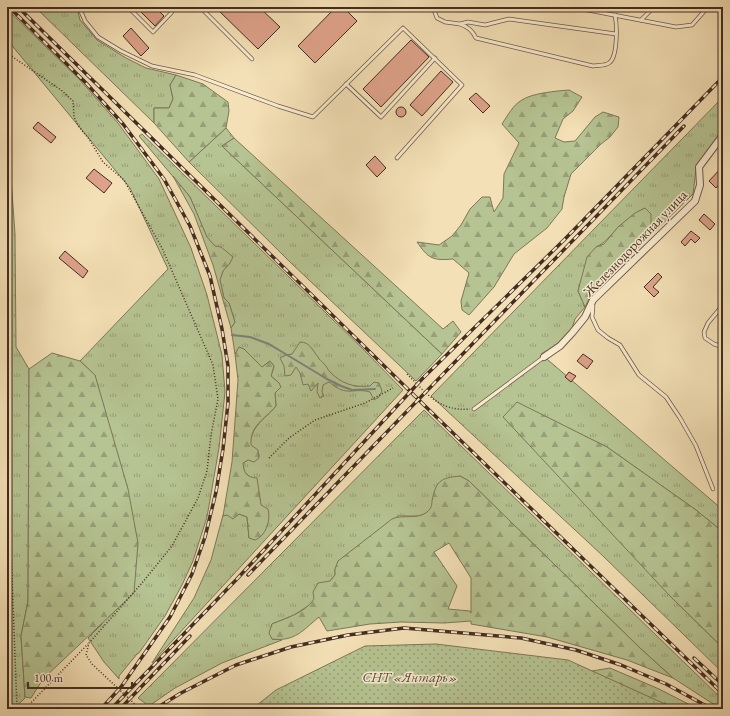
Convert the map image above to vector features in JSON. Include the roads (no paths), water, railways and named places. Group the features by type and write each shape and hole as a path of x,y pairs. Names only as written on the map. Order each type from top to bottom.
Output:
{"street":[{"name":"Железнодорожная улица","path":"544,357 560,346 572,333 585,316 593,300 695,201 700,185 699,167 723,135"}],"lane":[{"path":"79,7 85,21 98,37 121,51 152,66 195,75 278,106 313,117 403,28 462,85 397,158"},
{"path":"128,7 153,32 172,12 167,7"},
{"path":"200,7 252,59"},
{"path":"433,7 437,18 445,22 460,24 468,27 476,38 594,66 609,63 612,59 614,54 617,27 615,15"},
{"path":"572,7 676,27 692,25 708,7"},
{"path":"641,20 653,7"},
{"path":"460,24 468,22 485,25 509,19 616,34"},
{"path":"346,84 381,117 435,58"},
{"path":"593,300 592,317 598,330 620,345 639,375 666,397 696,446 713,490"},
{"path":"723,305 708,323 704,332 705,338 714,344 723,347"},
{"path":"474,409 544,357"}],"waterway":[{"path":"232,335 250,337 269,344 341,386 352,390 375,389"}],"railway":[{"path":"9,7 86,83 123,124 164,179 190,226 210,276 222,329 228,366 228,403 216,492 205,537 192,574 170,617 121,687 101,709"},
{"path":"18,7 424,405 723,694"},
{"path":"111,709 236,580 423,378 564,240 723,77"},
{"path":"248,575 684,126"},
{"path":"155,709 181,693 236,665 291,647 348,635 404,628 521,638 576,650 621,665 666,684 712,709"},
{"path":"120,709 190,636"},
{"path":"694,658 723,685"}],"park label":[{"name":"СНТ «Янтарь»","path":"410,677"}]}
